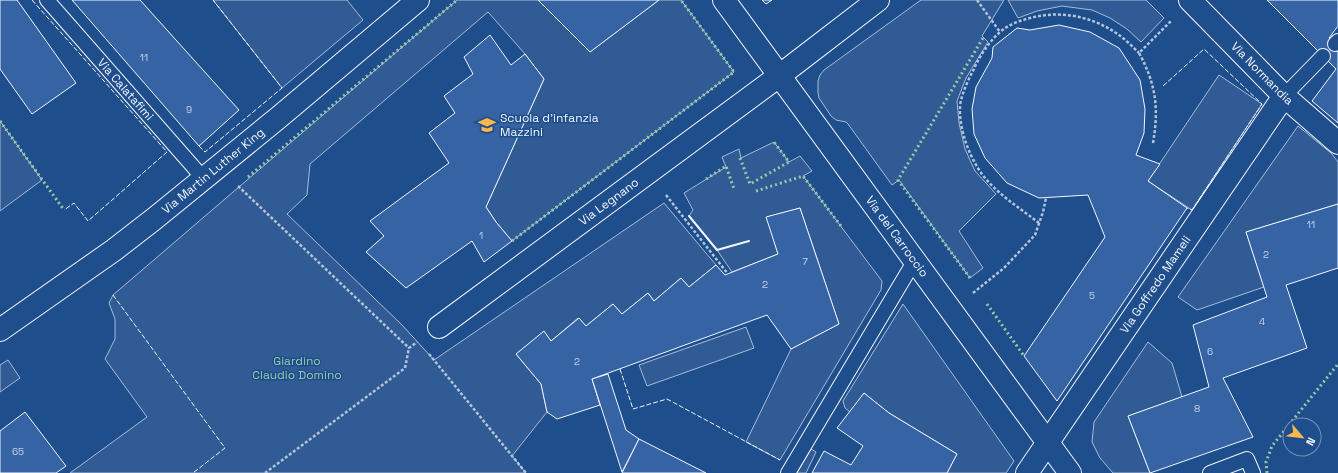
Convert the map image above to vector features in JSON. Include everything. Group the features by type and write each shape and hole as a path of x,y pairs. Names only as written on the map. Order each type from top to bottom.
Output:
{"street":[{"name":"Via Martin Luther King","path":"0,330 114,250 204,179 418,0"},
{"name":"Via del Carroccio","path":"724,0 1070,473"},
{"name":"Via Legnano","path":"439,327 779,76 878,0"},
{"name":"Via Normandia","path":"1190,0 1284,96 1338,143"},
{"name":"Via Goffredo Mameli","path":"1028,473 1284,96"}],"lane":[{"name":"Via Calatafimi","path":"47,0 204,179"},
{"path":"1284,96 1323,56"},
{"path":"788,473 915,260"},
{"path":"1210,473 1247,460 1253,473"}],"path":[{"path":"977,0 1000,32"},
{"path":"1039,223 996,189 983,175 974,162 966,142 961,123 961,101 968,80 978,60 988,45 1000,32 1016,21 1050,14 1073,15 1101,25 1119,35 1139,53 1148,70 1154,88 1157,110 1153,143"},
{"path":"1139,53 1173,18"},
{"path":"234,181 409,348"},
{"path":"662,190 728,274"},
{"path":"973,294 1004,268 1034,235 1046,198"},
{"path":"265,473 405,368 409,348 418,341 422,346"},
{"path":"426,350 526,473"}],"shaded area":[{"path":"213,0 347,0 363,20 282,88"},
{"path":"457,0 538,0 590,52 659,0 681,0 734,72 512,241 486,207 544,79 525,54 488,12 310,164 307,195 287,214 402,325 434,360 664,203 716,265 689,287 681,278 654,301 648,293 622,314 613,304 586,326 578,318 551,341 544,332 516,354 541,384 547,412 512,456 526,473 70,473 147,417 105,359 115,339 115,319 109,303 113,295"},
{"path":"921,0 1004,0 982,36 988,42 966,78 957,101 959,123 965,149 975,171 996,194 959,231 983,268 970,278 899,180 892,185 848,124 846,122 836,120 831,116 819,98 818,81 824,70"},
{"path":"1008,0 1146,0 1164,18 1141,42 1127,29 1110,18 1092,10 1062,6 1037,11 1018,18"},
{"path":"1219,75 1262,104 1192,210 1148,181"},
{"path":"0,121 42,180 0,211"},
{"path":"1298,126 1331,153 1338,162 1338,204 1246,232 1264,287 1197,310 1178,297"},
{"path":"774,142 789,162 800,156 812,171 803,176 882,281 881,290 780,460 746,442 791,349 839,324 800,208 767,217 778,254 732,272 717,250 689,216 693,210 684,193 726,167 722,157 739,149 741,158"},
{"path":"903,304 1014,461 1006,473 947,473 957,454 889,413 864,393 850,412 845,408 843,401"},
{"path":"746,327 754,348 647,386 639,365"},
{"path":"1148,342 1172,363 1182,397 1128,416 1150,473 1113,473 1100,458 1092,442 1094,422"},
{"path":"8,360 20,378 0,392 0,365"},
{"path":"811,449 816,452 806,473 797,473"}],"building":[{"path":"0,0 17,0 76,83 32,114 0,69"},
{"path":"72,0 140,0 239,110 199,146"},
{"path":"538,0 659,0 590,52"},
{"path":"762,0 772,0 766,4"},
{"path":"1267,0 1338,0 1338,26 1329,38 1338,46 1338,123 1312,101 1336,69"},
{"path":"1059,25 1090,32 1119,48 1140,80 1145,109 1144,133 1136,155 1160,164 1148,181 1187,208 1057,401 1024,356 1105,237 1088,195 1039,198 1007,183 985,158 974,134 972,109 976,87 992,58 993,47 1017,28 1030,30"},
{"path":"490,35 511,65 525,54 544,79 486,207 512,241 484,262 472,241 406,288 366,252 384,236 370,221 449,163 429,133 455,113 444,96 473,74 464,57"},
{"path":"1338,204 1338,268 1286,285 1307,348 1223,378 1253,437 1150,473 1128,416 1209,387 1193,325 1267,297 1246,232"},
{"path":"800,208 839,324 791,349 767,315 592,379 600,405 557,419 547,412 541,384 516,354 544,331 551,341 579,318 586,326 613,304 622,314 648,293 654,301 681,278 689,287 716,265 725,275 778,254 766,217"},
{"path":"608,374 626,430 639,439 622,472 592,379"},
{"path":"864,393 889,413 957,454 947,473 812,473 824,451 851,465 863,446 837,428"},
{"path":"25,412 66,466 56,473 0,473 0,431"},
{"path":"639,439 706,473 622,473"}],"hedge":[{"path":"248,177 457,0"},
{"path":"512,241 734,72 681,0"},
{"path":"970,278 898,180 983,38"},
{"path":"0,121 64,210"},
{"path":"740,158 750,184 789,162 774,142"},
{"path":"706,179 726,166 734,189"},
{"path":"756,191 803,176 841,226"},
{"path":"987,304 1024,356"},
{"path":"1267,473 1266,462 1272,446 1338,364"}],"fence":[{"path":"32,0 167,152 88,221 74,203 64,210"},
{"path":"199,146 205,152 282,88 213,0"},
{"path":"1163,86 1204,49 1262,104 1192,210 1187,208"},
{"path":"113,295 225,448 193,473"},
{"path":"620,369 633,409 667,399 780,460"}],"wall":[{"path":"689,216 717,250 749,241"}],"place":[{"name":"Scuola d'infanzia Mazzini","path":"487,125"}],"park label":[{"name":"Giardino Claudio Domino","path":"297,368"}]}
